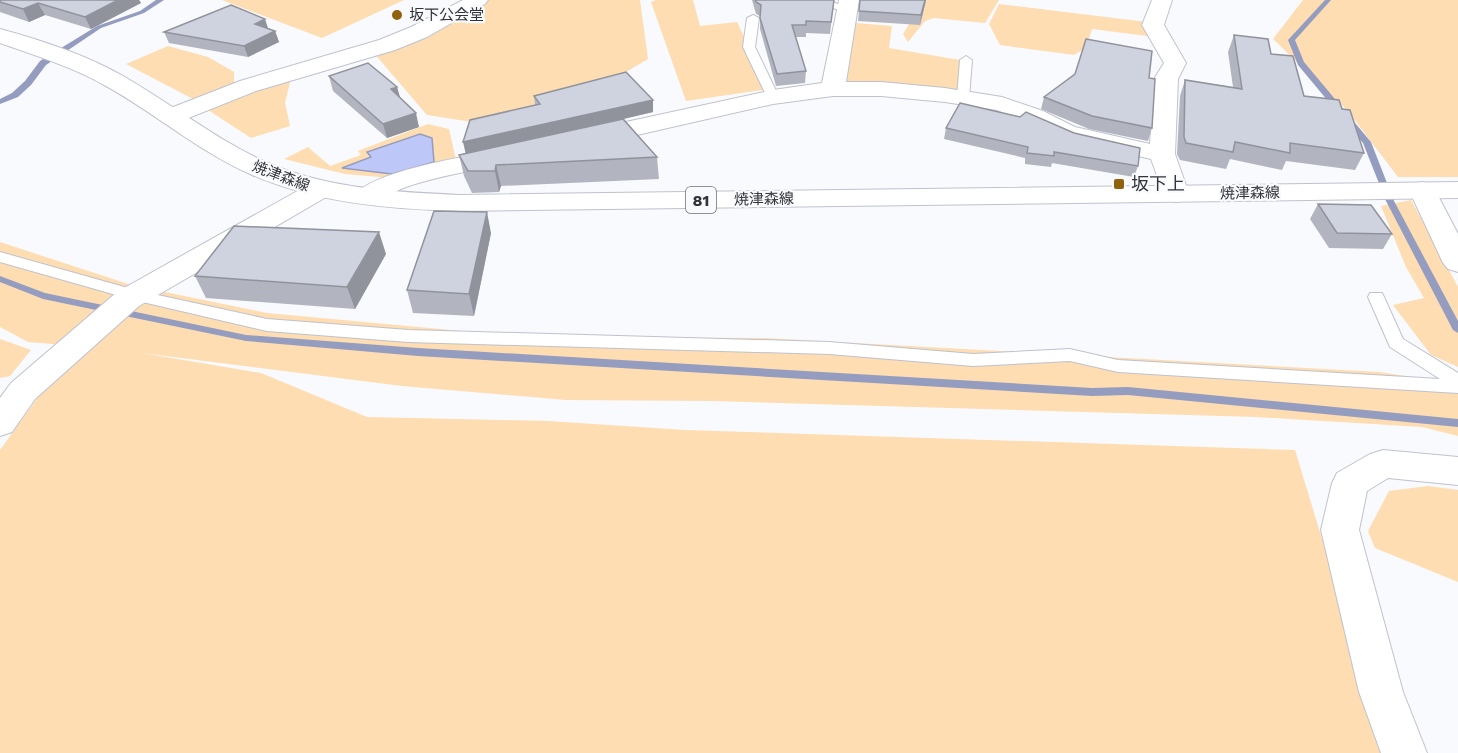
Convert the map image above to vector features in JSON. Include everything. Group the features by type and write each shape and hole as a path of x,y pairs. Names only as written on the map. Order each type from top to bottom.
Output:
{"street":[{"path":"172,116 248,86 387,45 419,32 478,0"},
{"path":"1162,0 1153,25 1175,63 1166,80 1162,154 1176,194"},
{"path":"833,89 848,5"},
{"name":"焼津森線","path":"0,36 73,61 113,80 172,116 208,143 279,177 318,190 411,201 460,203 1458,190"},
{"path":"567,143 773,97 833,89 881,89 1002,104 1034,116 1066,132 1162,154"},
{"path":"368,196 396,181 533,150"},
{"path":"0,423 23,391 131,297 318,190"},
{"path":"1413,191 1458,205"},
{"path":"1413,191 1458,263"},
{"path":"1404,753 1381,692 1340,530 1350,483 1383,464 1458,471"}],"lane":[{"path":"817,0 848,5"},
{"path":"753,18 748,47 773,97"},
{"path":"963,98 966,60"},
{"path":"0,257 131,297 267,325 366,333 586,342 829,348 973,360 1070,355 1118,366 1458,387"},
{"path":"1376,297 1396,343 1458,382"}],"shaded area":[{"path":"222,0 404,0 322,38"},
{"path":"486,0 640,0 648,59 587,95 485,124 427,115 373,52"},
{"path":"693,0 700,26 737,22 769,89 686,101 651,2"},
{"path":"924,0 999,0 985,23 934,18 925,21 908,42 903,34"},
{"path":"1303,0 1458,0 1458,177 1398,177 1347,110 1273,39"},
{"path":"999,4 1147,22 1147,36 1092,29 1086,48 1074,55 1000,45 989,24"},
{"path":"856,23 892,26 889,48 960,60 959,92 843,85"},
{"path":"168,46 208,57 234,72 234,85 193,99 126,64"},
{"path":"291,78 285,103 290,126 251,138 205,108"},
{"path":"428,124 449,129 456,160 391,178 345,174 284,159 308,147 330,166 361,155 358,151"},
{"path":"1411,200 1458,287 1458,367 1431,355 1393,305 1424,298 1406,267 1381,206"},
{"path":"0,242 131,285 267,313 525,337 764,338 1379,372 1433,380 1458,389 1458,436 1422,427 1256,417 714,401 566,400 402,386 142,353 261,373 367,417 548,421 685,430 1295,450 1387,753 0,753 0,450 41,393 90,347 28,342 0,327"},
{"path":"0,339 31,350 10,376 0,378"},
{"path":"1428,486 1458,490 1458,582 1375,548 1368,531 1389,491"}],"water":[{"path":"420,134 432,138 434,162 392,174 342,168 371,157 367,152"}],"building":[{"path":"0,0 118,0 85,17 38,3 23,9 0,2"},
{"path":"755,0 834,0 831,22 806,21 806,25 792,25 806,71 777,74 760,18 761,5"},
{"path":"860,0 925,0 921,15 859,11"},
{"path":"231,5 265,19 255,24 275,31 244,46 164,32"},
{"path":"1234,35 1268,39 1271,54 1293,56 1304,96 1339,100 1342,109 1350,110 1364,153 1290,143 1290,153 1235,142 1233,152 1186,143 1184,137 1185,80 1242,89"},
{"path":"1086,39 1152,51 1149,78 1155,79 1152,128 1092,116 1044,97 1075,74"},
{"path":"368,63 397,87 391,89 416,113 383,124 329,76"},
{"path":"626,72 653,100 463,142 470,120 540,104 534,96"},
{"path":"960,103 1020,117 1026,112 1074,133 1140,148 1138,166 1054,152 1054,156 1027,153 1028,147 946,128"},
{"path":"623,119 657,157 496,165 495,171 468,171 459,155"},
{"path":"1318,204 1371,205 1392,234 1337,233"},
{"path":"434,211 487,212 469,294 407,290"},
{"path":"234,226 379,232 347,287 195,276"}],"waterway":[{"path":"0,102 15,95 28,83 43,63 99,27 142,12 161,0"},
{"path":"1328,0 1291,40 1301,63 1367,142 1390,201 1458,330"},
{"path":"0,279 43,296 246,338 418,352 1092,392 1128,391 1458,423"}],"place":[{"name":"坂下公会堂","path":"397,15"},
{"name":"坂下上","path":"1119,184"}]}
